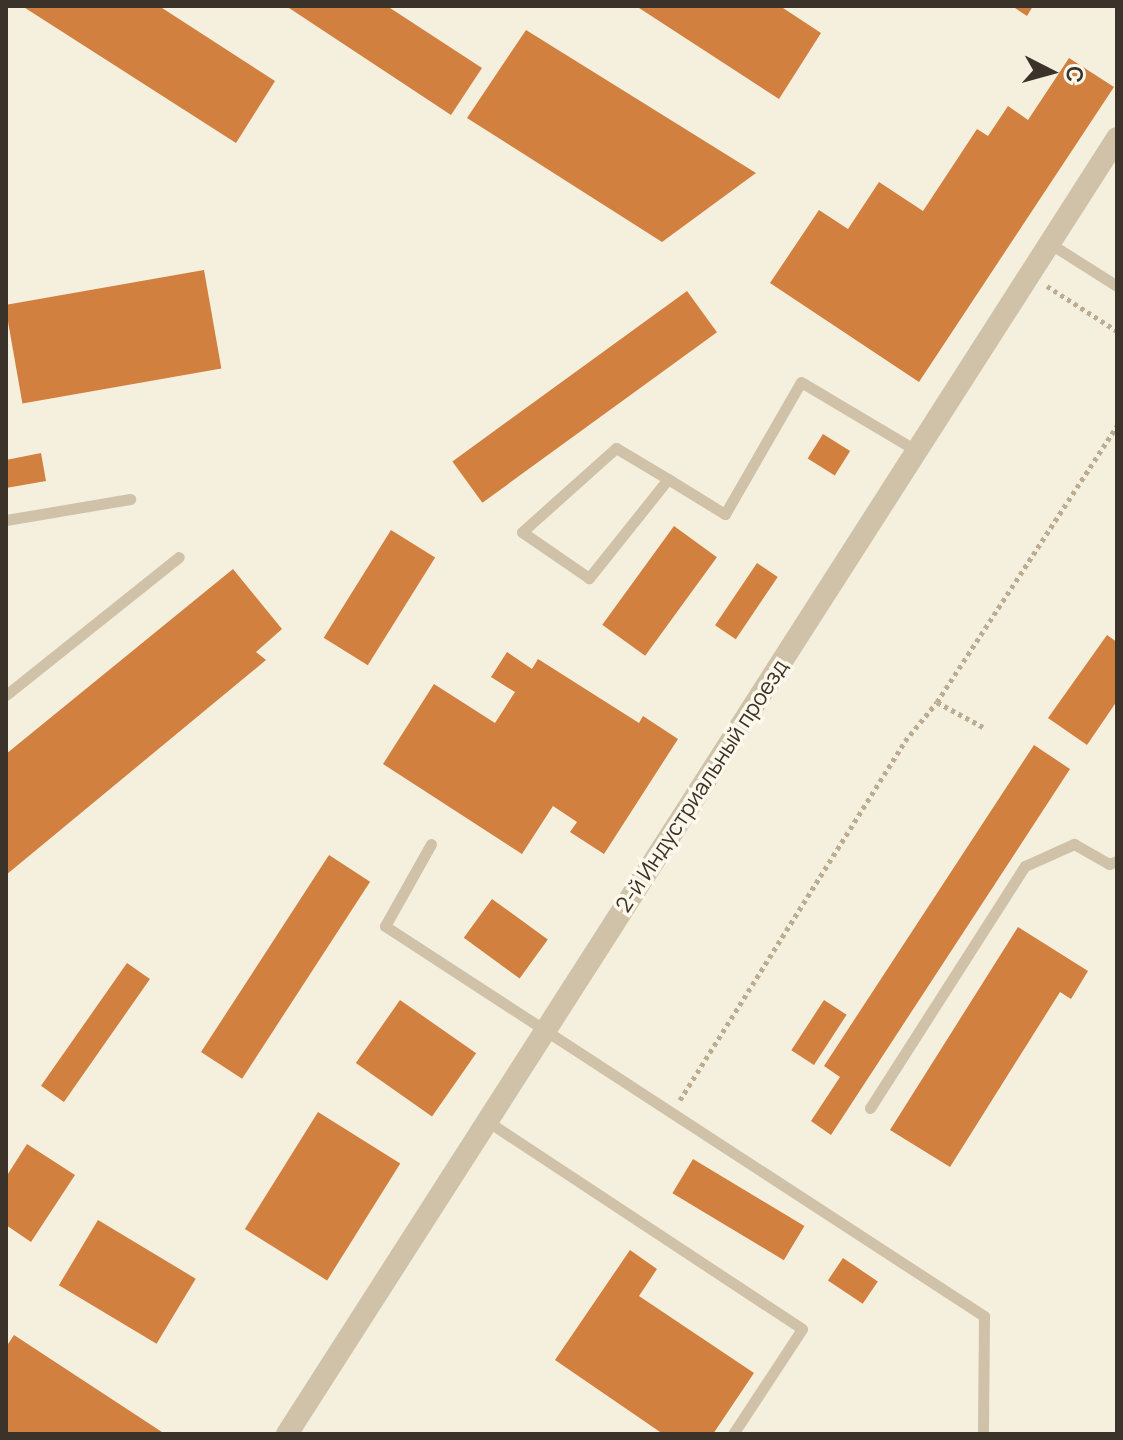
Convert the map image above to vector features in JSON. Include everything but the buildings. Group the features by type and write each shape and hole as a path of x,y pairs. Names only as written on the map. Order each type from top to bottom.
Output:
{"street":[{"name":"2-й Индустриальный проезд","path":"287,1434 1117,138"}],"lane":[{"path":"1049,243 1117,286"},
{"path":"668,479 589,578 522,532 616,448 668,479 725,514 801,382 917,451"},
{"path":"6,520 130,499"},
{"path":"6,695 179,557"},
{"path":"431,844 385,926 545,1030 669,1118 984,1316 983,1434"},
{"path":"870,1108 1025,866 1074,844 1117,861"},
{"path":"487,1121 802,1329 733,1434"}],"path":[{"path":"1029,275 1117,331"},
{"path":"669,1118 905,741 937,702 1117,426"},
{"path":"937,702 983,727"}]}
